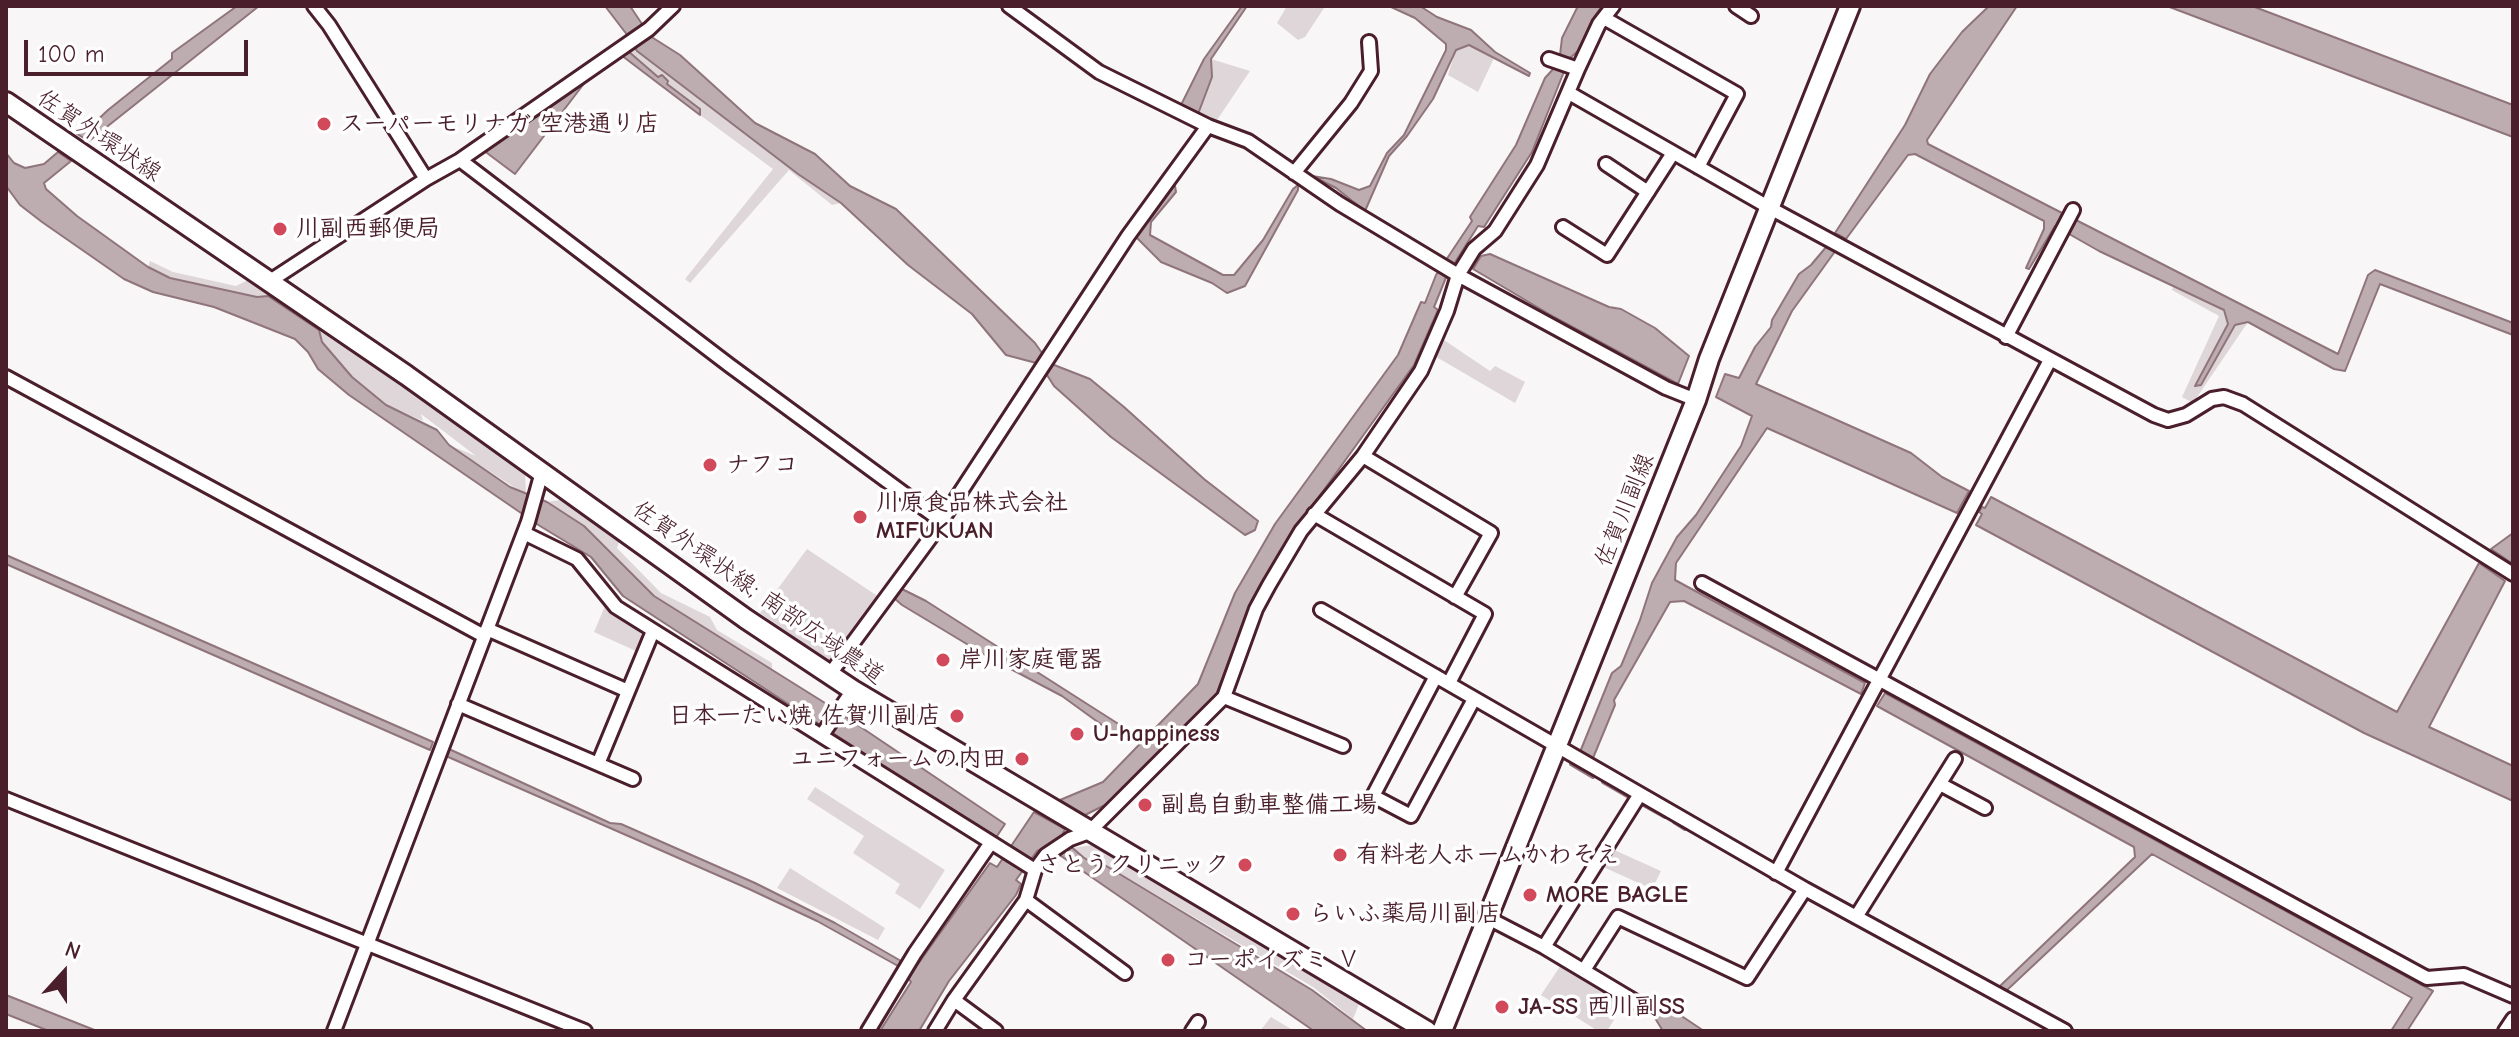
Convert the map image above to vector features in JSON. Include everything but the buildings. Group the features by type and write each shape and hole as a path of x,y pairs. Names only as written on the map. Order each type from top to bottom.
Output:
{"main road":[{"name":"佐賀川副線","path":"1442,1031 1696,400 1709,359 1850,6"},
{"name":"佐賀外環状線","path":"6,102 166,209"},
{"name":"佐賀外環状線; 南部広域農道","path":"166,209 746,619 853,690 1427,1031"}],"street":[{"path":"314,6 426,179"},
{"path":"270,281 460,160 649,29 673,6"},
{"path":"1009,6 1099,72 1208,126 1248,141 1340,204 1457,274 1666,388 1696,400"},
{"path":"935,1031 1026,900 1031,869 1070,839 1089,832 1224,697 1256,609 1314,514 1363,456 1421,371 1447,311 1457,274 1474,249 1495,231 1537,165 1569,93 1574,68 1613,6"},
{"path":"1736,6 1751,16"},
{"path":"1604,18 1737,94 1698,167"},
{"path":"1294,173 1351,103 1371,71 1369,42"},
{"path":"1549,59 1574,68"},
{"path":"1569,93 1770,208 2154,415 2168,420 2186,415 2212,399 2224,397 2243,404 2513,574"},
{"path":"830,674 931,537 1128,236 1208,126"},
{"path":"1563,227 1607,255 1673,153"},
{"path":"460,160 729,365 940,520"},
{"path":"1606,164 1648,192"},
{"path":"2006,337 2071,214"},
{"path":"1776,873 2050,360"},
{"path":"6,377 486,633 628,691"},
{"path":"1363,456 1491,533 1455,597"},
{"path":"334,1031 526,528 542,472"},
{"path":"1314,514 1485,614 1449,683"},
{"path":"526,528 577,559 616,607 1031,869"},
{"path":"1702,583 2427,978 2464,975 2513,996"},
{"path":"1321,610 1776,873 2065,1031"},
{"path":"598,764 653,631"},
{"path":"1436,676 1373,796 1411,816 1474,699"},
{"path":"822,735 853,690"},
{"path":"1224,697 1343,746"},
{"path":"458,704 633,779"},
{"path":"1856,917 1955,759"},
{"path":"1940,784 1985,808"},
{"path":"1544,947 1640,794"},
{"path":"6,799 585,1031"},
{"path":"868,1031 915,953 990,844"},
{"path":"1584,970 1618,917 1747,978 1805,889"},
{"path":"1026,900 1125,973"},
{"path":"1488,918 1544,947 1636,1002"},
{"path":"954,1000 996,1031"},
{"path":"2505,1031 2513,1019"}],"shaded area":[{"path":"237,6 259,6 89,141 77,134 87,130 172,59 172,53"},
{"path":"605,6 630,6 650,36 680,55 755,123 815,154 850,186 896,209 1035,343 1049,363 1090,379 1204,479 1258,521 1255,530 1245,535 1111,437 1054,386 1040,364 1006,355 972,314 908,265 841,203 798,174 637,51 634,33 628,36"},
{"path":"1242,6 1247,6 1211,59 1212,77 1198,114 1181,105 1204,59"},
{"path":"1287,6 1324,8 1305,37 1298,40 1277,23"},
{"path":"1389,6 1420,6 1437,17 1471,30 1495,52 1530,73 1529,76 1469,45 1456,50 1433,99 1389,156 1365,211 1336,188 1312,176 1331,179 1359,190 1370,186 1387,153 1404,135 1446,50 1446,44 1415,18"},
{"path":"1578,6 1602,6 1579,50 1569,59 1532,152 1484,227 1478,226 1447,275 1434,307 1438,310 1414,365 1295,530 1253,599 1216,695 1111,802 1085,815 1060,800 1103,782 1198,684 1235,593 1275,524 1398,355 1436,275 1516,145 1545,78 1555,67 1562,38"},
{"path":"1989,6 2017,6 1927,140 1928,144 2062,213 2060,218 2074,225 2076,220 2338,354 2368,275 2375,270 2513,323 2513,335 2380,284 2345,371 2334,369 2248,322 2235,325 2201,385 2195,386 2228,324 2224,310 2099,251 2055,226 2029,269 2026,268 2044,229 2044,221 1915,154 1908,155 1846,239 1835,233 1905,125 1930,74 1962,32"},
{"path":"2167,6 2252,6 2513,105 2513,137"},
{"path":"634,45 637,51 798,174 841,203 832,205 789,170 690,283 685,279 773,169 700,115 700,109 667,83 662,75 658,77 628,51"},
{"path":"1469,45 1494,58 1478,92 1448,75 1456,50"},
{"path":"628,51 658,77 662,75 667,84 700,109 700,115 621,55"},
{"path":"1211,59 1250,71 1217,120 1198,114 1212,77"},
{"path":"589,77 515,174 483,150"},
{"path":"58,152 71,161 44,183 46,189 77,216 148,267 170,278 257,297 268,296 319,330 322,342 352,377 386,405 437,430 449,445 510,487 547,502 584,526 654,596 825,703 1005,824 995,839 623,596 591,557 540,526 349,395 318,369 308,352 295,339 214,307 153,292 124,279 42,222 20,205 6,186 6,153 14,163 25,168 44,164"},
{"path":"1298,185 1245,286 1227,293 1212,283 1161,262 1136,237 1168,188 1175,186 1176,192 1151,222 1150,235 1223,275 1234,275 1263,240"},
{"path":"1827,246 1836,250 1792,311 1756,384 1911,453 1942,477 1969,491 1957,513 1767,428 1676,563 1675,580 1865,683 1861,694 1684,601 1670,602 1614,700 1615,705 1593,758 1580,752 1612,673 1621,666 1652,583 1677,537 1696,515 1741,446 1752,416 1716,397 1725,374 1739,378 1799,274"},
{"path":"1490,254 1609,307 1621,309 1655,328 1689,356 1678,384 1473,269 1481,256"},
{"path":"150,261 173,272 236,286 252,278 525,474 526,495 449,445 476,456 421,414 423,421 386,405 352,377 322,342 318,330 268,296 257,297 170,278 148,267"},
{"path":"2173,287 2224,310 2228,323 2195,385 2201,385 2236,325 2248,322 2193,403 2182,397 2219,316 2172,290"},
{"path":"1441,338 1490,371 1495,366 1525,382 1515,403 1433,355"},
{"path":"1991,497 2397,712 2479,563 2505,581 2429,727 2513,766 2513,801 2364,733 1976,525 1982,514 1979,512"},
{"path":"560,500 620,539 617,548 661,593 710,617 717,630 772,663 772,670 654,596 584,526 547,502"},
{"path":"2513,533 2513,564 2491,549"},
{"path":"807,549 879,597 831,663 760,613"},
{"path":"6,555 433,742 430,750 6,564"},
{"path":"902,589 926,601 1131,732 1124,741 1062,696 990,658 902,605 894,598"},
{"path":"605,606 640,632 642,637 636,651 594,632"},
{"path":"1885,693 2433,991 2407,1031 2391,1031 2412,998 2152,854 2006,991 2000,986 2135,857 2134,847 1877,706"},
{"path":"449,749 610,823 621,824 755,883 835,923 901,961 898,966 817,921 749,889 446,756"},
{"path":"815,787 945,870 920,909 895,893 900,884 853,853 864,836 807,799"},
{"path":"1034,812 1065,829 1061,838 1098,867 1103,864 1312,990 1367,1031 1314,1031 1048,847 1037,851 1016,880 1021,884 1016,895 949,981 919,1031 880,1031 911,982 908,978 990,863 997,867"},
{"path":"1093,845 1359,1004 1353,1019 1313,987 1104,864 1099,867 1072,848"},
{"path":"1612,849 1661,871 1652,889 1601,866"},
{"path":"790,868 885,928 878,940 777,888"},
{"path":"1561,965 1624,1004 1607,1031 1598,1031 1541,995"},
{"path":"6,995 97,1031 49,1031 6,1014"},
{"path":"1671,1009 1704,1031 1663,1031 1653,1015"},
{"path":"1271,1017 1291,1029 1260,1031"}],"waterway":[{"path":"1390,657 1426,678"},
{"path":"1440,686 1464,700"},
{"path":"1478,708 1516,730"},
{"path":"1571,764 1593,777"},
{"path":"1603,782 1629,797"},
{"path":"1640,803 1665,817"},
{"path":"1674,822 1685,829"}],"place":[{"name":"スーパーモリナガ 空港通り店","path":"324,124"},
{"name":"川副西郵便局","path":"280,229"},
{"name":"ナフコ","path":"710,465"},
{"name":"川原食品株式会社 MIFUKUAN","path":"860,517"},
{"name":"岸川家庭電器","path":"943,660"},
{"name":"日本一たい焼 佐賀川副店","path":"957,716"},
{"name":"U-happiness","path":"1077,734"},
{"name":"ユニフォームの内田","path":"1022,759"},
{"name":"副島自動車整備工場","path":"1145,805"},
{"name":"有料老人ホームかわそえ","path":"1340,855"},
{"name":"さとうクリニック","path":"1245,865"},
{"name":"MORE BAGLE","path":"1530,895"},
{"name":"らいふ薬局川副店","path":"1293,914"},
{"name":"コーポイズミ Ⅴ","path":"1168,960"},
{"name":"JA-SS 西川副SS","path":"1502,1007"}]}
